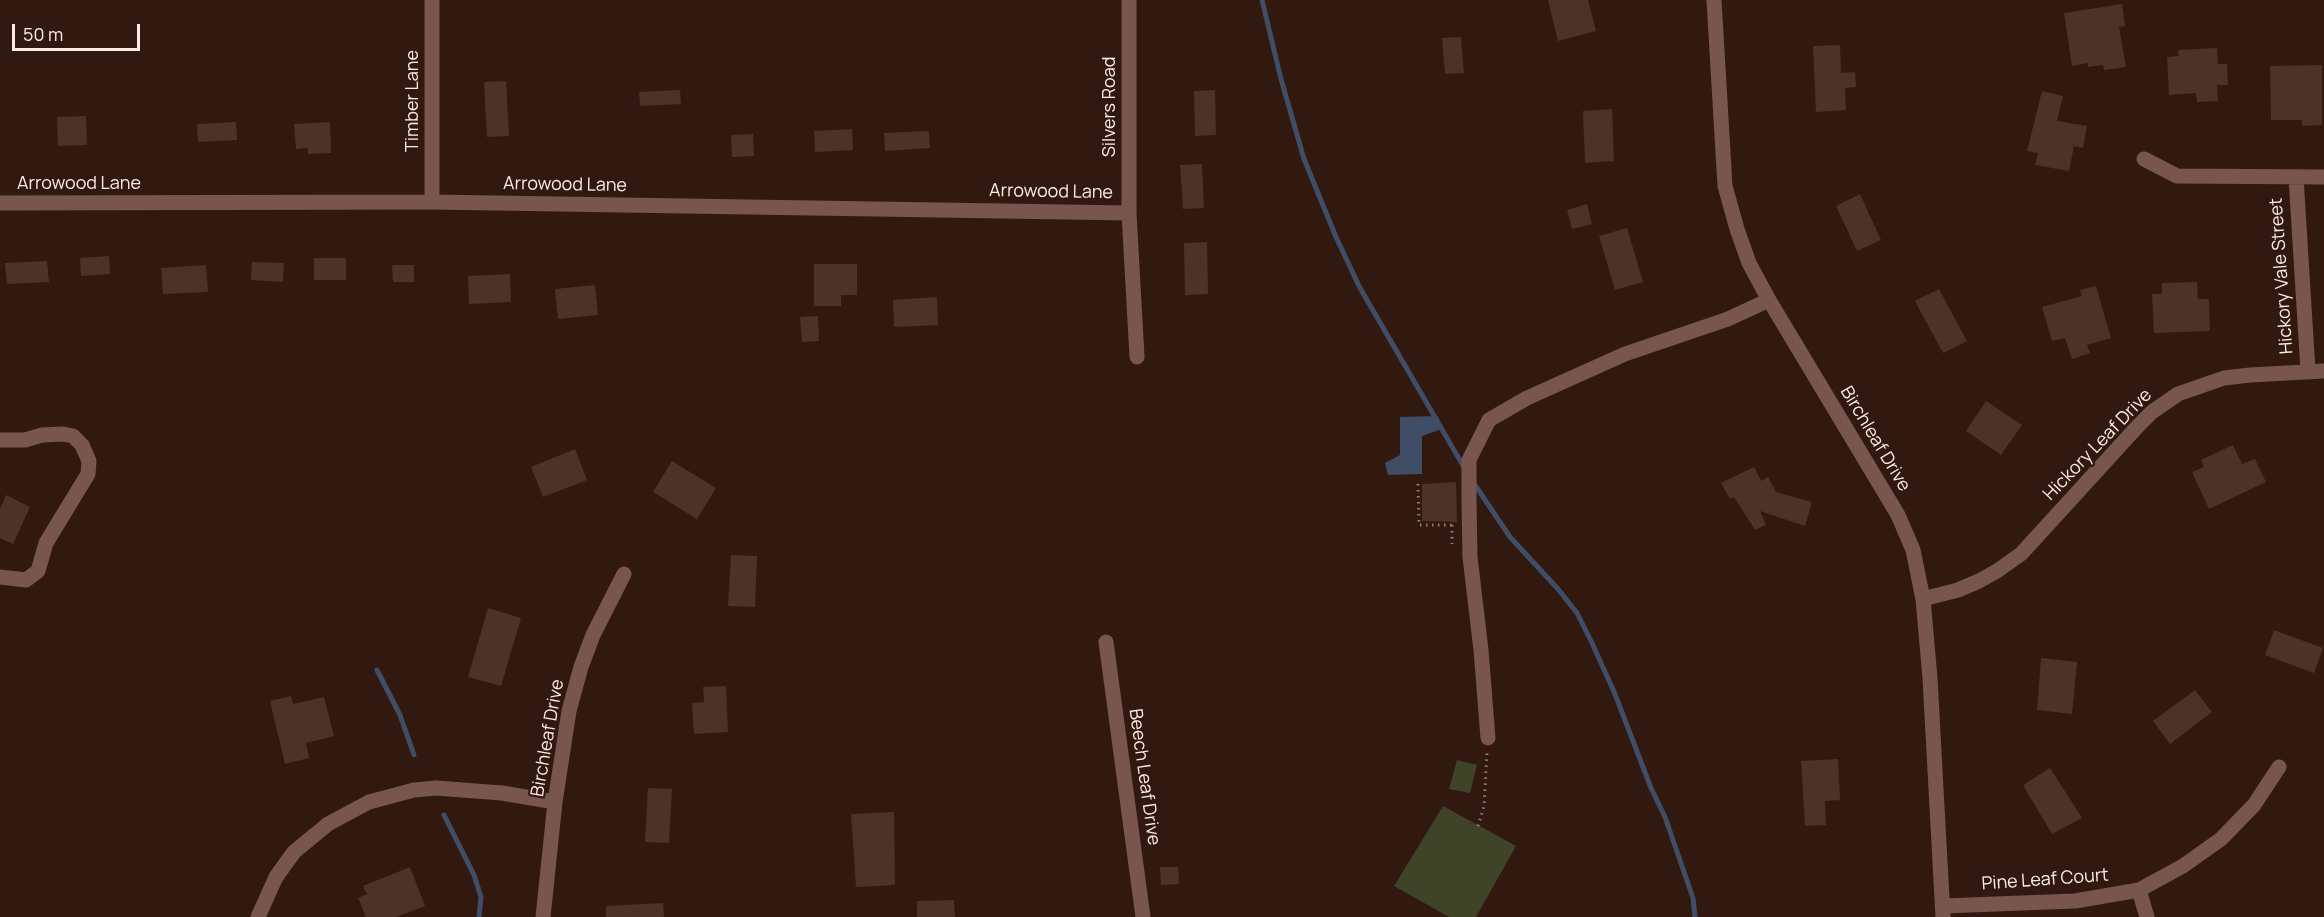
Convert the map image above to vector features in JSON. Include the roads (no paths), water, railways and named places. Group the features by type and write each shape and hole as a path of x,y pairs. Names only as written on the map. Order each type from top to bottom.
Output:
{"street":[{"name":"Timber Lane","path":"432,0 432,202"},
{"name":"Silvers Road","path":"1129,0 1129,213 1137,357"},
{"name":"Birchleaf Drive","path":"1714,0 1725,186 1737,230 1749,262 1769,300 1898,515 1913,550 1923,599 1930,678 1943,911"},
{"path":"2144,159 2176,176 2324,177"},
{"name":"Hickory Vale Street","path":"2296,177 2316,371"},
{"name":"Arrowood Lane","path":"0,203 432,202 1129,213"},
{"path":"1488,738 1470,557 1469,460 1489,420 1527,398 1625,354 1728,319 1769,300"},
{"name":"Hickory Leaf Drive","path":"1923,599 1958,590 1978,581 2021,554 2144,419 2164,402 2178,394 2224,378 2316,371"},
{"path":"0,440 25,440 42,435 74,436 82,445 89,461 88,474 46,543 38,571 26,580 0,577"},
{"name":"Birchleaf Drive","path":"543,917 555,802 566,728 581,667 603,611 624,574"},
{"name":"Beech Leaf Drive","path":"1106,642 1143,917"},
{"name":"Pine Leaf Court","path":"1943,911 2075,902 2139,890 2183,866 2221,839 2254,805 2279,767"},
{"path":"258,917 276,877 294,852 328,824 369,802 414,790 436,788 555,802"},
{"path":"2139,890 2147,917"}],"water":[{"path":"1438,416 1442,429 1422,436 1422,474 1388,475 1385,463 1400,455 1400,417"}],"waterway":[{"path":"1262,0 1281,79 1304,159 1336,237 1360,288 1465,469"},
{"path":"1473,482 1510,537 1577,613 1615,694 1651,788 1665,817 1693,898 1695,917"},
{"path":"377,670 400,715 414,755"},
{"path":"444,815 474,875 481,897 479,917"}]}
